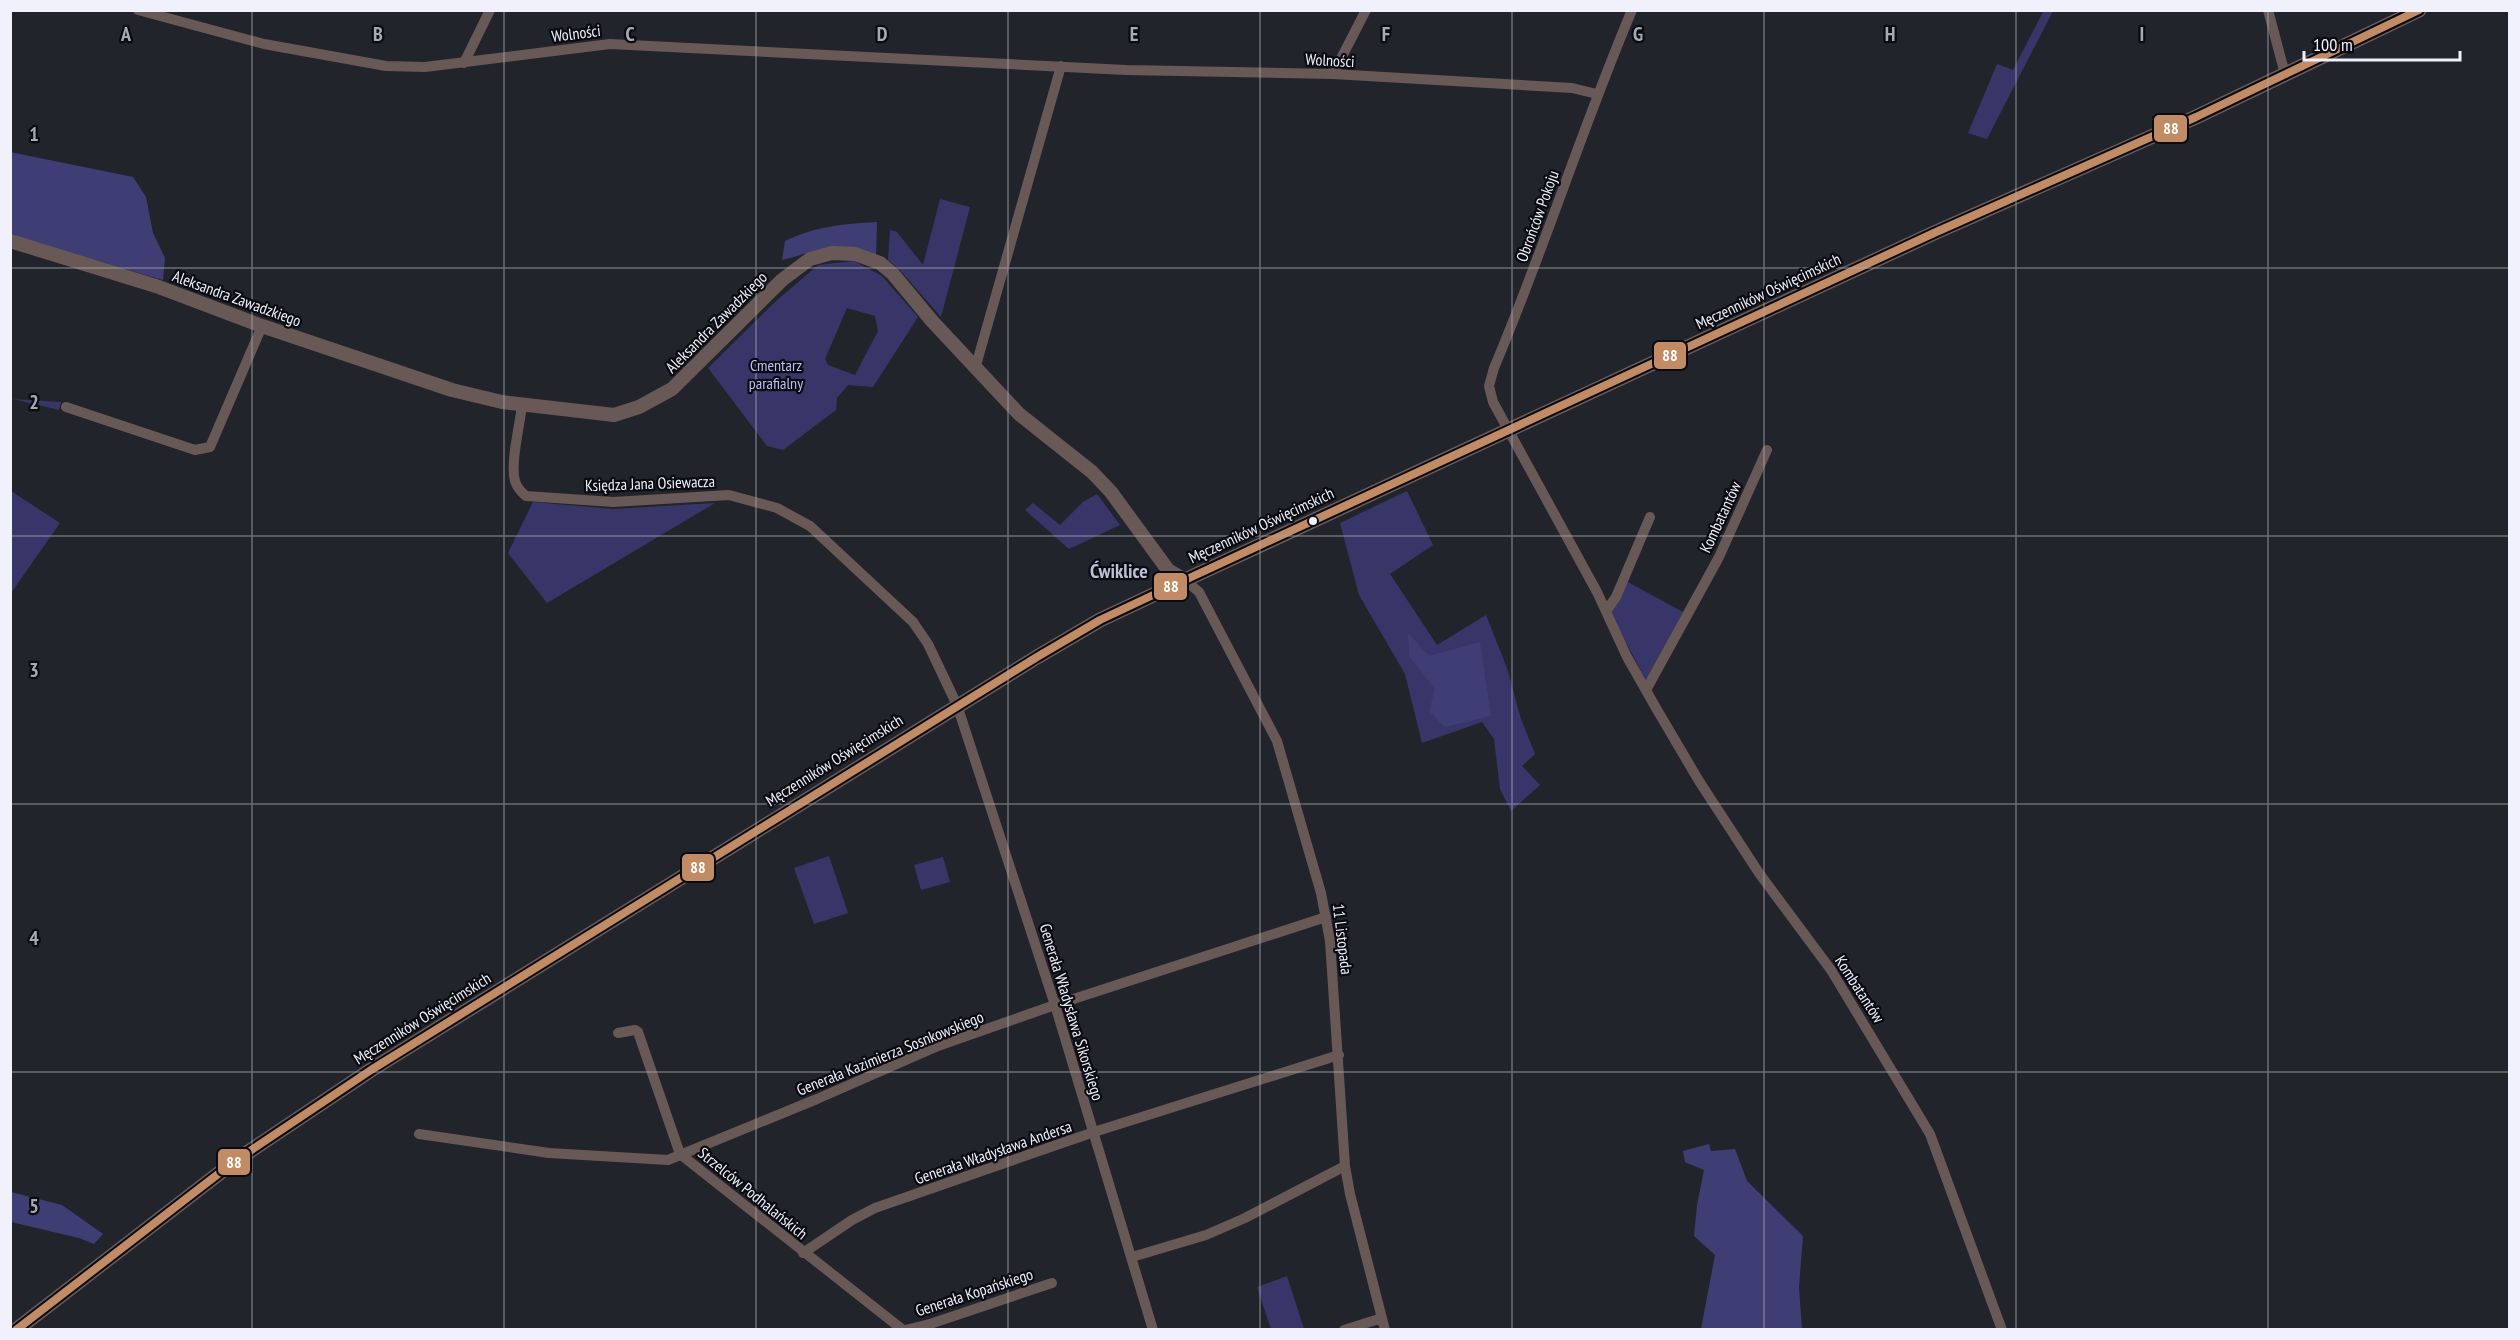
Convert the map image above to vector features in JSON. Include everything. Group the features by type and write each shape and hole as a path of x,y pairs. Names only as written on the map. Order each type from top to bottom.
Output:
{"main road":[{"name":"Męczenników Oświęcimskich","path":"15,1329 226,1168 306,1112 1077,632 2419,10"}],"street":[{"name":"Wolności","path":"138,10 264,44 386,66 425,67 610,44 1061,66 1333,74 1572,88 1597,94"},
{"path":"464,63 490,10"},
{"path":"1333,74 1366,10"},
{"name":"Obrońców Pokoju","path":"1508,432 1489,393 1490,380 1538,259 1597,94 1632,10"},
{"path":"2268,10 2285,74"},
{"path":"975,369 1061,66"},
{"name":"Aleksandra Zawadzkiego","path":"10,242 156,286 262,326 452,390 522,405 614,415 639,407 672,389 782,280 810,259 832,253 855,254 880,263 893,274 975,369 1019,414 1092,472 1111,492 1168,570 1185,580"},
{"path":"66,407 195,450 210,447 262,326"},
{"name":"Księdza Jana Osiewacza","path":"522,405 514,469 515,481 519,490 526,496 613,502 729,495 777,508 810,526 913,622 928,644 957,705"},
{"name":"Kombatantów","path":"1508,432 1606,611 1646,690 1699,781 1759,873 1831,970 1930,1134 2002,1329"},
{"name":"Kombatantów","path":"1646,690 1719,557 1767,450"},
{"path":"1606,611 1616,597 1650,517"},
{"name":"11 Listopada","path":"1185,580 1199,592 1277,741 1303,823 1326,917 1339,1055 1345,1166 1383,1324"},
{"name":"Generała Władysława Sikorskiego","path":"957,705 1056,1005 1153,1329"},
{"name":"Generała Kazimierza Sosnkowskiego","path":"680,1154 817,1099 938,1046 1326,917"},
{"path":"618,1033 635,1030 638,1032 680,1154"},
{"name":"Generała Władysława Andersa","path":"804,1253 852,1220 876,1208 1094,1132 1339,1055"},
{"name":"Strzelców Podhalańskich","path":"418,1134 549,1153 651,1161 668,1160 680,1154 904,1329"},
{"path":"1132,1257 1206,1235 1245,1218 1345,1166"},
{"name":"Generała Kopańskiego","path":"904,1329 930,1324 1052,1283"},
{"path":"1344,1329 1383,1324"}],"green space":[{"path":"2044,10 2053,11 1987,139 1968,133 1997,64 2013,70"},
{"path":"940,199 970,207 941,317 899,269 888,260 890,230 897,232 923,265"},
{"name":"Cmentarz parafialny","path":"854,261 882,276 918,317 873,387 848,385 837,398 836,410 783,450 767,446 708,368 775,302 818,265","holes":["847,308 875,316 878,331 855,375 828,365 825,359"]},
{"path":"13,399 61,402 59,410"},
{"path":"11,491 60,523 11,593"},
{"path":"1407,491 1433,545 1390,574 1437,645 1486,615 1507,668 1521,719 1535,754 1522,766 1540,785 1511,811 1500,789 1494,739 1482,722 1422,743 1405,674 1359,595 1340,523"},
{"path":"1097,494 1120,525 1069,549 1025,510 1033,503 1060,525 1083,502"},
{"path":"533,502 613,509 715,503 547,603 508,553"},
{"path":"1626,581 1683,612 1646,680 1610,612"},
{"path":"829,856 848,913 814,924 794,868"},
{"path":"943,857 950,882 921,890 914,865"},
{"path":"1287,1276 1304,1329 1271,1329 1257,1287"}],"shaded area":[{"path":"10,152 133,177 146,197 153,233 165,258 163,280 11,236"},
{"path":"877,222 876,256 850,248 829,248 782,260 785,241 797,236 830,227"},
{"path":"1408,633 1429,656 1480,642 1491,716 1445,727 1429,711 1435,689 1409,656"},
{"path":"1709,1144 1711,1151 1735,1149 1747,1181 1803,1236 1799,1287 1802,1329 1701,1329 1715,1255 1694,1236 1704,1170 1685,1162 1683,1151"},
{"path":"11,1192 62,1205 103,1234 94,1244 79,1238 11,1222"}],"transit line":[{"name":"88","path":"16,1330 235,1161 371,1070 1100,620 1934,233 2196,117 2419,10"}],"district":[{"name":"Ćwiklice","path":"1119,571"}]}
